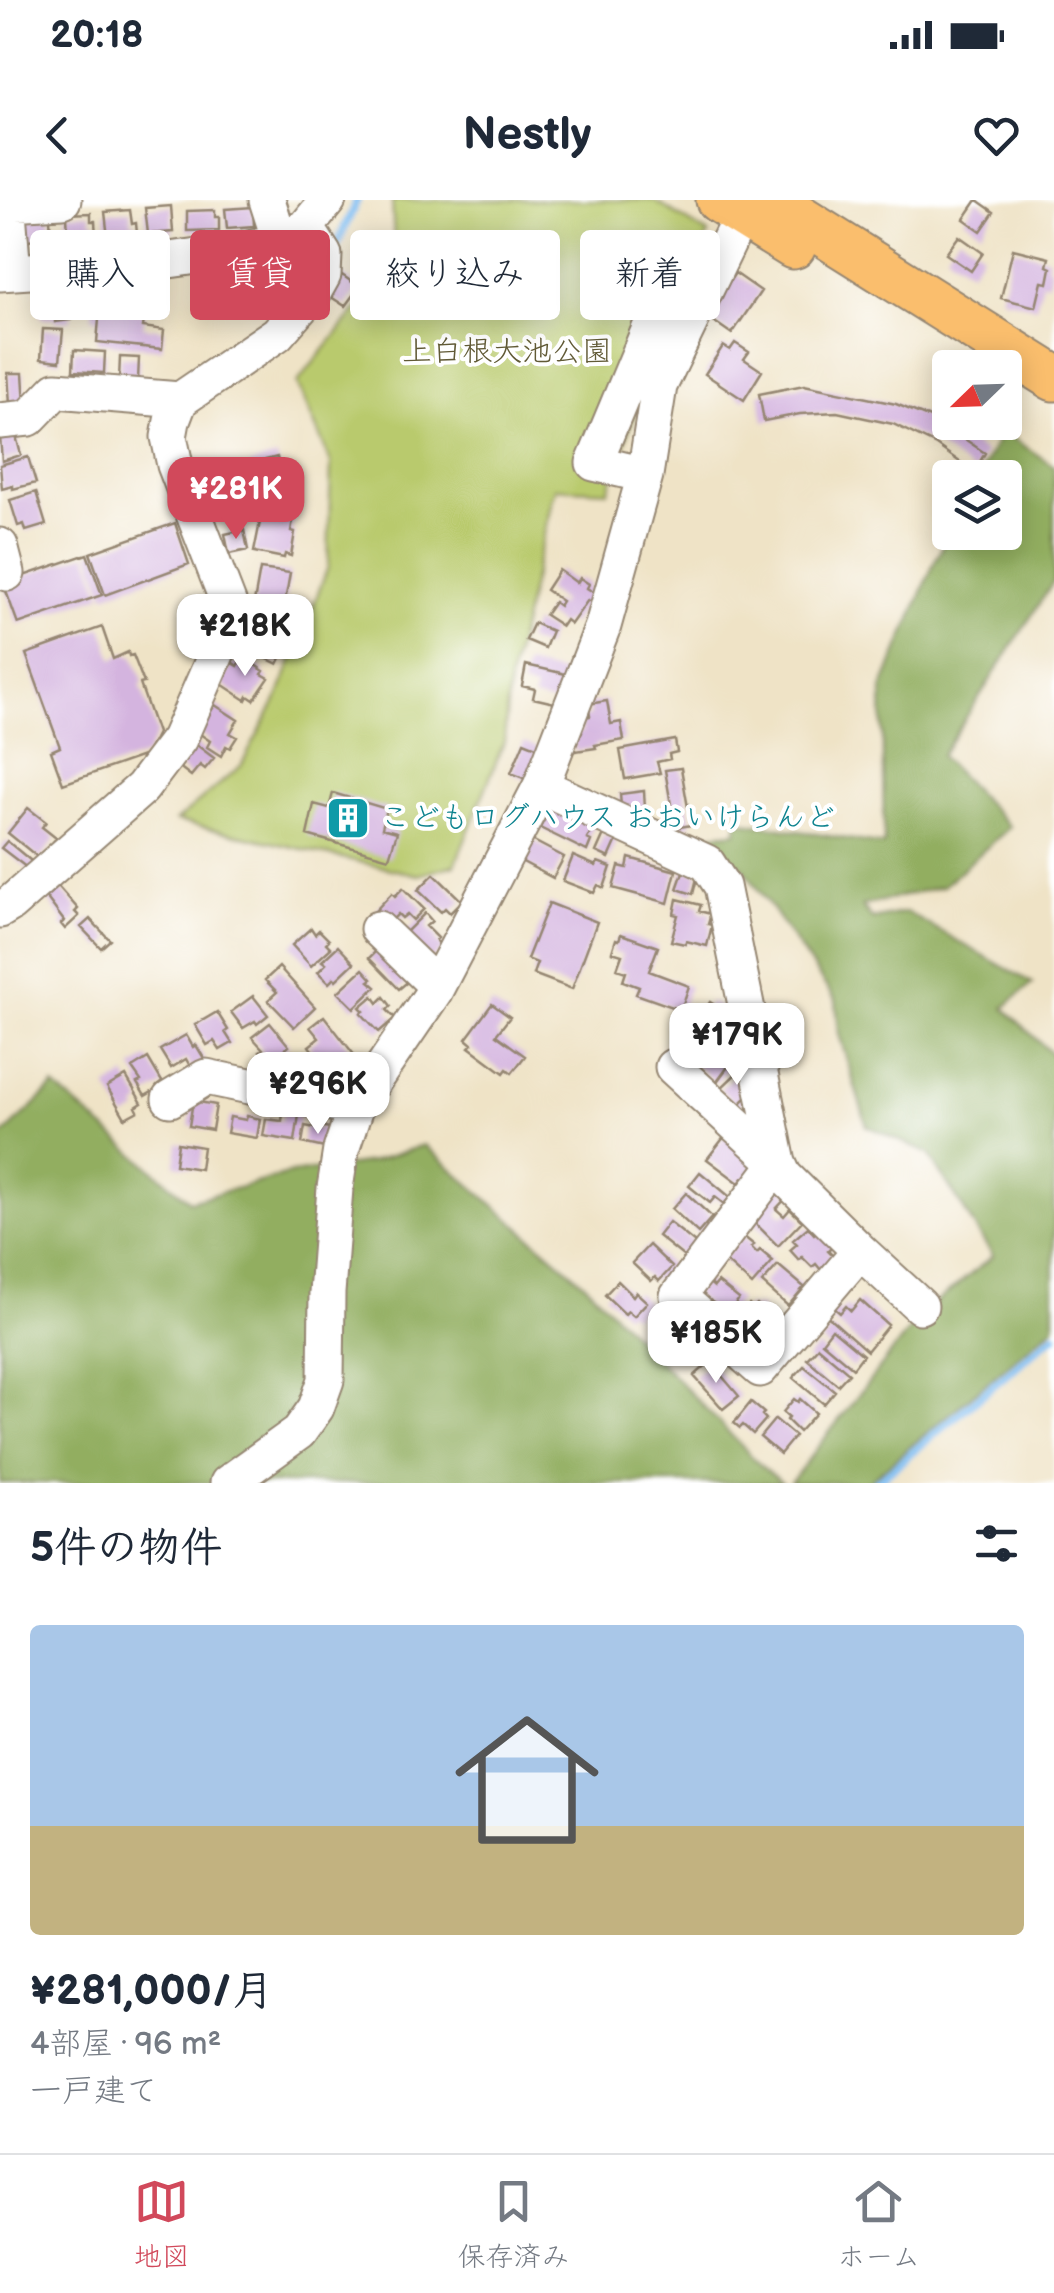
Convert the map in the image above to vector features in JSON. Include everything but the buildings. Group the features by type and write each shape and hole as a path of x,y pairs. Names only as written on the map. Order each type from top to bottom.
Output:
{"main road":[{"path":"746,204 959,350"},
{"path":"746,204 1054,378"},
{"path":"1022,391 1054,411"}],"street":[{"path":"63,200 7,202 6,272 148,263 240,250 305,223"},
{"path":"0,910 130,798 180,740 233,615 169,437 180,400 277,334 313,293 323,275 324,254 305,223 267,200"},
{"path":"228,1483 299,1432 316,1408 326,1380 334,1188 355,1108 437,986 541,786 602,626 645,475 659,386 746,204"},
{"path":"645,475 594,464 654,320"},
{"path":"0,421 28,418 56,390 180,400"},
{"path":"541,786 707,863 722,886 778,1163 784,1176 920,1306"},
{"path":"378,929 437,986"},
{"path":"673,1066 778,1163"},
{"path":"170,1099 206,1077 355,1108"},
{"path":"778,1163 678,1296 760,1368 860,1251"}],"green space":[{"name":"上白根大池公園","path":"392,200 653,200 702,230 580,230 580,320 672,320 608,491 555,488 509,681 504,742 455,865 418,875 176,821 241,766 279,695 328,567 331,463 297,383 350,318 560,320 560,230 393,230"},
{"path":"997,440 1015,440 1054,466 1054,581 941,756 1010,827 943,886 862,906 872,919 906,912 1032,983 1004,1008 1054,1056 1054,1327 867,1483 790,1483 921,1315 993,1256 929,1154 867,1126 839,1034 836,1001 743,867 709,856 704,835 736,832 738,821 884,845 882,689 934,563 941,550 1022,550 1022,460 987,460"},
{"path":"54,1086 190,1201 292,1173 372,1162 424,1145 586,1285 762,1467 783,1483 0,1483 0,1138"}],"waterway":[{"path":"334,251 357,200"},
{"path":"875,1483 1054,1335"}],"place":[{"name":"こどもログハウス おおいけらんど","path":"348,818"}]}
